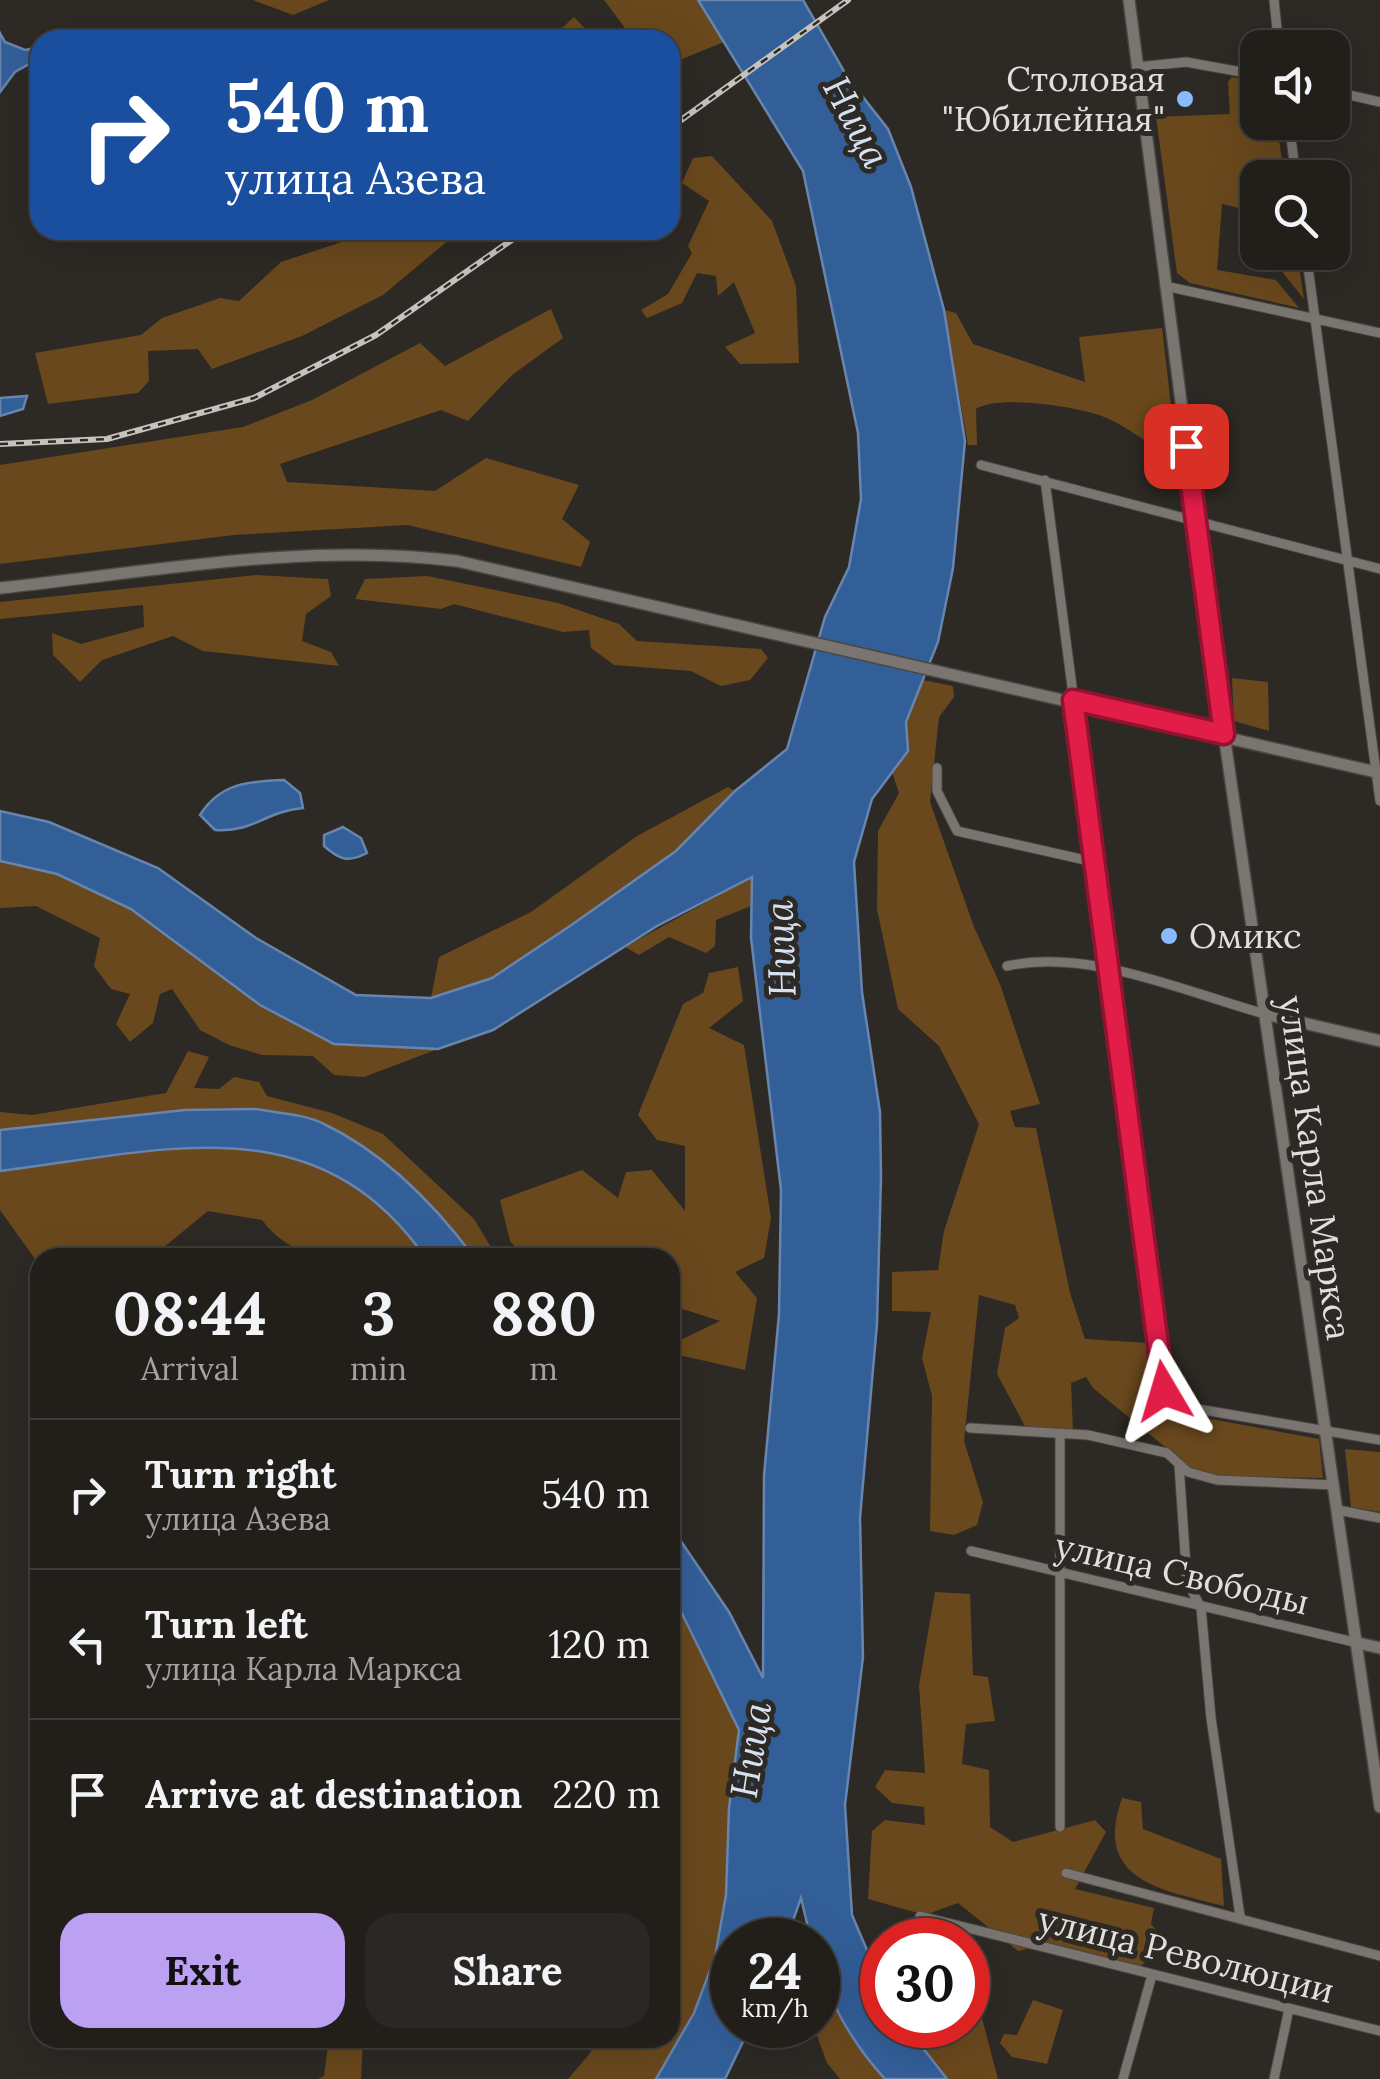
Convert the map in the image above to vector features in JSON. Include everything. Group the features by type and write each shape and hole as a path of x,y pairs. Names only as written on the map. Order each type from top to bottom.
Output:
{"street":[{"name":"улица Карла Маркса","path":"1129,0 1224,734 1380,1807"},
{"path":"1274,0 1277,30"},
{"path":"1137,67 1186,62 1240,72"},
{"path":"1350,95 1380,102"},
{"path":"1308,270 1380,801"},
{"path":"1165,286 1380,333"},
{"path":"981,466 1380,569"},
{"path":"1045,480 1164,1391 1180,1406 1326,1434 1380,1440"},
{"path":"0,588 308,555 413,556 601,591 1378,772"},
{"path":"937,768 936,792 957,830 1094,862"},
{"path":"1007,966 1038,960 1109,971 1380,1041"},
{"path":"970,1428 1060,1434 1166,1454 1180,1465 1217,1480 1334,1485"},
{"path":"1060,1434 1060,1827"},
{"path":"1180,1465 1187,1581 1201,1608 1211,1718 1240,1916"},
{"path":"1338,1510 1380,1518"},
{"name":"улица Свободы","path":"971,1551 1380,1648"},
{"name":"улица Революции","path":"1066,1873 1380,1956"},
{"name":"улица Революции","path":"920,1916 1380,2031"},
{"path":"1122,2079 1152,1975"},
{"path":"1274,2079 1289,2009"}],"shaded area":[{"path":"253,0 329,0 293,15"},
{"path":"604,0 698,0 726,41 680,60 680,30 626,30"},
{"path":"574,17 586,30 562,30"},
{"path":"1232,77 1240,79 1240,140 1279,140 1282,160 1240,160 1240,208 1222,204 1217,270 1276,280 1299,308 1190,283 1177,273 1156,117 1230,114 1228,82"},
{"path":"712,156 772,221 796,286 799,363 740,364 725,347 755,333 734,282 718,296 716,276 697,273 682,303 647,318 641,310 668,294 692,253 688,246 709,201 682,183 693,158"},
{"path":"449,240 383,295 302,336 212,369 198,349 148,351 149,381 138,393 48,404 35,353 141,335 162,318 220,298 239,301 281,262 345,241"},
{"path":"1282,270 1300,270 1304,299"},
{"path":"551,309 563,338 512,375 468,421 441,410 280,464 287,482 435,491 486,458 579,485 562,519 590,542 581,567 408,525 234,535 0,564 0,465 243,427 312,400 420,343 445,366"},
{"path":"944,310 956,313 973,344 1085,382 1079,337 1162,328 1176,448 1168,455 1123,426 1095,414 1021,402 976,409 977,445 968,445"},
{"path":"256,575 328,579 331,596 306,614 302,641 331,652 339,666 203,651 173,636 102,660 80,682 53,655 52,633 81,644 144,627 143,605 0,619 0,602"},
{"path":"427,576 558,603 619,624 637,641 761,649 768,658 750,680 721,686 691,671 614,665 591,648 589,630 563,632 454,604 441,609 355,599 365,579"},
{"path":"1232,678 1268,682 1269,731 1234,721"},
{"path":"923,680 953,686 954,697 939,717 930,802 974,927 1000,984 1040,1104 1010,1111 1015,1127 1036,1128 1070,1293 1085,1339 1148,1343 1155,1390 1178,1413 1319,1439 1323,1478 1217,1476 1191,1468 1093,1388 1086,1377 1071,1383 1073,1431 1026,1428 997,1374 1005,1328 1019,1318 1015,1305 979,1295 964,1441 983,1502 977,1525 954,1535 930,1531 932,1396 922,1358 931,1312 892,1311 892,1272 938,1270 944,1231 979,1124 939,1046 898,1009 877,909 878,831 899,793 892,772 908,751 906,722"},
{"path":"728,787 735,791 676,851 492,978 431,998 439,957 531,912 637,836"},
{"path":"0,861 57,874 131,909 260,1005 334,1043 438,1049 364,1077 334,1075 313,1056 262,1055 229,1045 200,1030 172,989 160,994 153,1023 130,1042 116,1024 130,994 111,989 94,966 100,938 36,906 0,908"},
{"path":"752,877 751,906 716,920 715,946 706,953 669,937 639,955 625,947"},
{"path":"738,967 743,1001 709,1028 744,1045 771,1218 764,1258 735,1272 757,1298 745,1370 680,1355 680,1340 720,1321 680,1308 680,1248 516,1248 510,1241 500,1200 582,1170 618,1198 626,1172 652,1170 685,1211 685,1146 657,1140 638,1115 683,1004 703,993 709,973"},
{"path":"188,1051 209,1057 194,1088 219,1089 234,1077 259,1082 267,1096 332,1113 383,1134 474,1219 492,1248 467,1248 447,1222 385,1162 185,1110 0,1130 0,1112 32,1115 166,1093"},
{"path":"174,1147 275,1151 319,1166 359,1191 396,1222 418,1248 296,1248 262,1220 208,1211 163,1248 30,1248 30,1252 0,1210 0,1171"},
{"path":"1345,1449 1380,1452 1380,1512 1351,1507"},
{"path":"935,1592 970,1594 973,1675 988,1677 995,1721 966,1724 962,1764 989,1770 990,1827 1013,1842 1095,1820 1106,1832 1075,1889 1154,1908 1151,1924 1157,1931 1150,1957 1141,1966 1051,1943 1018,1951 990,1929 990,1918 977,1918 958,1903 925,1915 868,1899 872,1831 885,1820 925,1825 924,1807 892,1803 875,1787 885,1770 925,1773 919,1685"},
{"path":"680,1609 739,1730 729,1808 726,1895 722,1918 710,1918 710,1970 680,2037"},
{"path":"1122,1798 1141,1802 1143,1829 1221,1859 1224,1906 1157,1887 1125,1865 1117,1848 1115,1826"},
{"path":"1033,2000 1063,2010 1047,2064 1012,2057 1000,2043 1004,2034 1017,2035"},
{"path":"840,2010 860,2048 885,2079 840,2079 821,2048 840,2048"},
{"path":"328,2048 363,2048 361,2079 318,2079 324,2076"},
{"path":"592,2048 674,2048 656,2079 568,2079"},
{"path":"923,2048 990,2048 998,2079 947,2079"}],"water":[{"name":"Ница","path":"698,0 803,0 848,78 888,129 911,187 944,310 965,441 953,568 938,642 906,722 908,751 872,799 854,862 862,992 880,1112 881,1177 877,1324 860,1518 863,1657 845,1805 852,1915 860,1934 860,2047 840,2017 840,1918 806,1918 801,1898 794,1918 722,1918 739,1730 680,1609 680,1540 729,1612 763,1678 764,1475 779,1314 781,1190 751,938 752,877 657,926 493,1030 438,1049 334,1044 260,1005 131,909 57,874 0,861 0,811 49,822 158,868 256,938 356,995 431,998 492,978 676,851 735,791 787,749 825,617 849,567 861,499 858,433 803,171"},
{"path":"0,33 5,42 30,49 30,64 15,72 0,92"},
{"path":"27,396 23,409 0,416 0,398"},
{"path":"284,780 300,793 303,808 229,830 215,830 200,815 226,790 247,783"},
{"path":"343,827 361,838 367,853 344,859 324,846 324,835"},
{"path":"256,1109 316,1121 388,1165 425,1199 467,1248 417,1248 382,1208 335,1175 284,1156 231,1148 175,1149 0,1171 0,1130 185,1110"},
{"path":"710,1970 710,2048 740,2048 725,2079 656,2079 674,2048 680,2048 680,2037"},
{"path":"861,2048 923,2048 947,2079 885,2079"}],"railway":[{"path":"680,121 848,0"},
{"path":"0,444 107,439 254,398 376,335 512,240"}],"place":[{"name":"Столовая \"Юбилейная\"","path":"1185,99"},
{"name":"Омикс","path":"1169,936"}],"route":[{"path":"1164,1391 1073,700 1224,734 1186,446"}]}
